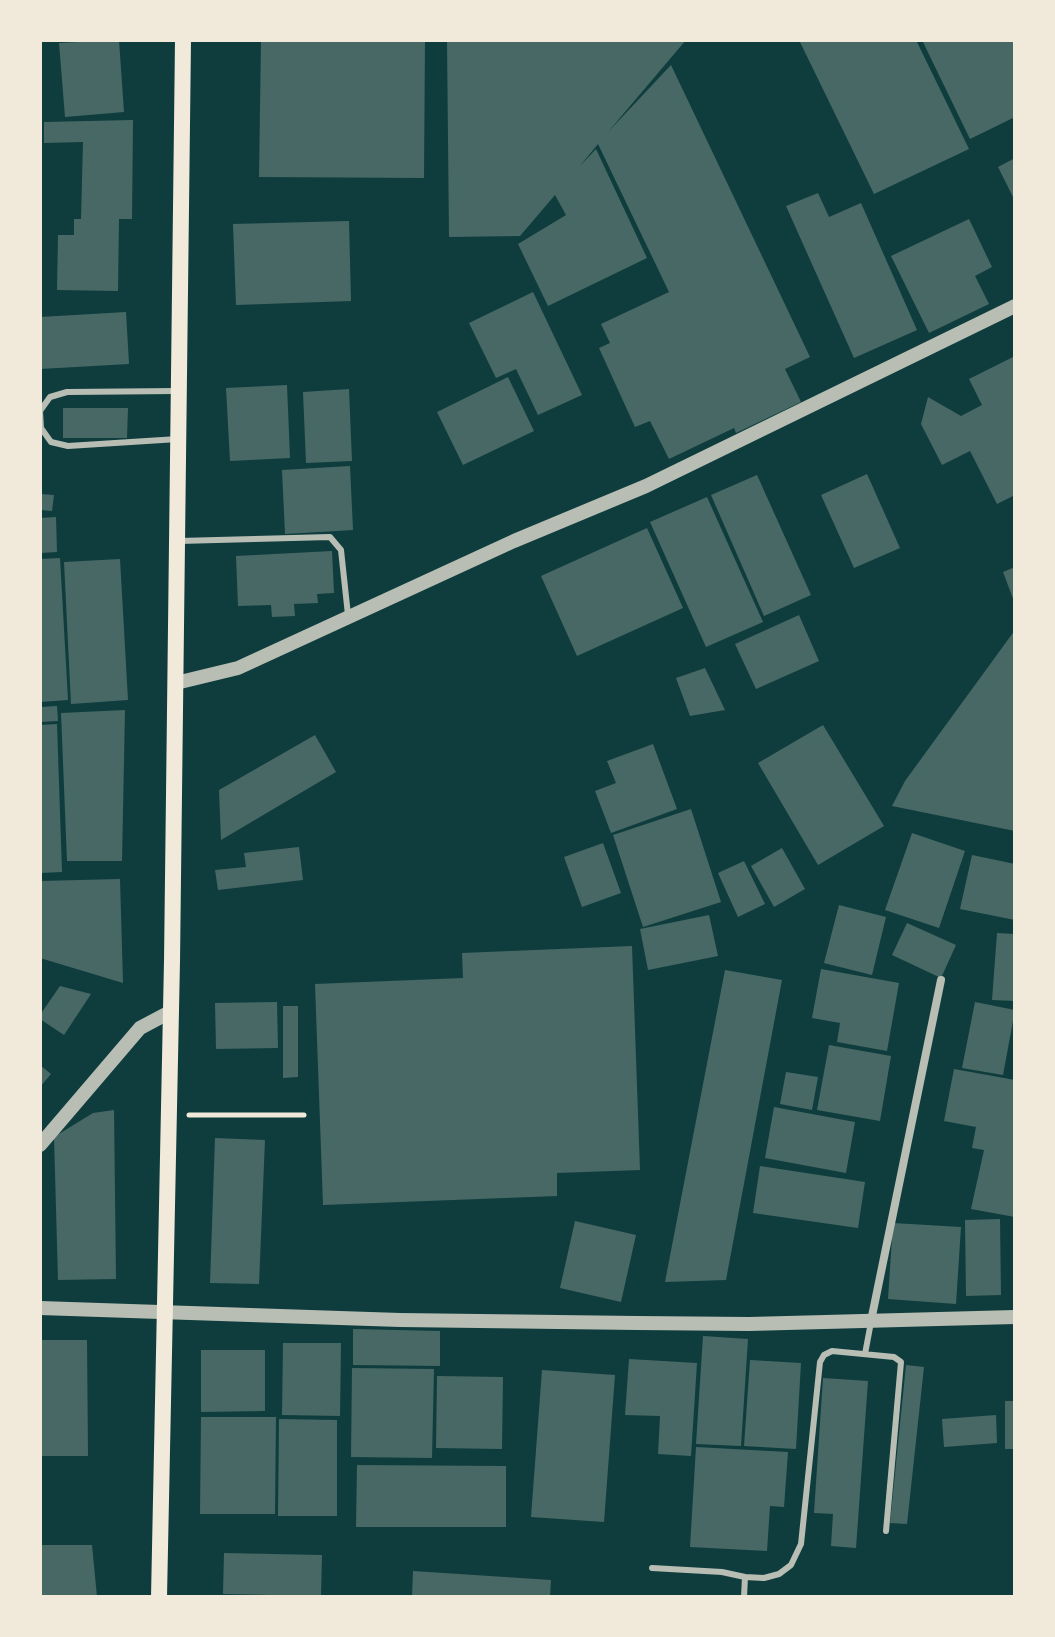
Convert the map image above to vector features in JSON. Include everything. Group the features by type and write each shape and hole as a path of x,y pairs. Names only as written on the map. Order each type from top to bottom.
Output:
{"main road":[{"path":"159,1597 172,1011 183,40"}],"street":[{"path":"176,683 238,668 514,541 646,486 1015,306"},
{"path":"871,1321 941,980"},
{"path":"40,1145 140,1028 172,1011"},
{"path":"40,1308 590,1323 1015,1317"}],"lane":[{"path":"179,391 67,392 50,397 40,411 41,428 51,442 68,446 180,439"},
{"path":"179,541 330,537 341,550 349,618"},
{"path":"865,1354 871,1321"},
{"path":"652,1568 696,1569 764,1578 779,1574 791,1565 801,1544 820,1362 824,1355 832,1351 894,1357 901,1362 886,1531"},
{"path":"744,1597 745,1577"}],"path":[{"path":"206,1115 304,1115"}],"building":[{"path":"119,40 124,112 65,117 59,43"},
{"path":"261,40 425,40 424,178 259,177"},
{"path":"447,40 686,40 608,132 671,65 810,357 785,369 801,402 736,433 734,428 669,459 650,421 635,427 599,348 610,343 601,324 669,292 598,144 579,167 596,149 647,258 548,306 518,244 566,215 555,195 520,236 449,237"},
{"path":"799,40 916,40 969,149 874,194"},
{"path":"922,40 1015,40 1015,117 970,139"},
{"path":"133,120 132,219 119,219 118,291 57,290 58,235 74,235 74,219 81,219 83,142 44,143 44,122"},
{"path":"1015,158 1015,201 998,167"},
{"path":"818,193 829,217 861,203 917,330 854,358 786,206"},
{"path":"969,219 992,267 975,276 989,304 929,333 891,256"},
{"path":"349,221 351,301 236,305 233,224"},
{"path":"533,292 582,395 538,415 516,369 496,378 469,323"},
{"path":"126,312 129,364 40,369 40,317"},
{"path":"1015,356 1015,495 997,504 970,451 942,465 921,424 928,397 961,416 982,405 969,379"},
{"path":"508,377 534,431 463,465 437,412"},
{"path":"287,385 290,458 230,461 226,388"},
{"path":"349,389 352,461 306,463 303,392"},
{"path":"63,408 128,408 127,438 63,438"},
{"path":"350,466 353,530 285,534 282,470"},
{"path":"867,474 900,548 854,568 821,495"},
{"path":"757,475 811,595 764,616 711,495"},
{"path":"40,494 54,495 52,511 40,510"},
{"path":"707,497 763,622 706,647 650,522"},
{"path":"56,517 57,552 40,553 40,518"},
{"path":"647,528 683,608 577,656 541,576"},
{"path":"332,551 334,593 317,594 318,603 294,604 295,616 272,617 271,605 238,606 236,556"},
{"path":"60,558 68,700 40,702 40,559"},
{"path":"120,559 128,700 71,704 64,562"},
{"path":"1015,567 1015,604 1003,572"},
{"path":"799,615 819,661 756,689 735,644"},
{"path":"1015,630 1015,831 892,806 905,781"},
{"path":"705,668 725,710 690,716 676,678"},
{"path":"57,706 58,721 40,722 40,707"},
{"path":"125,710 122,861 67,861 61,713"},
{"path":"57,724 62,872 40,873 40,725"},
{"path":"823,725 884,826 818,865 758,763"},
{"path":"315,735 336,772 221,840 219,790"},
{"path":"653,744 677,809 611,833 595,791 616,783 607,761"},
{"path":"691,809 721,902 643,927 613,835"},
{"path":"912,833 965,851 939,928 885,910"},
{"path":"603,843 621,893 582,907 564,857"},
{"path":"299,847 303,880 218,890 215,870 246,867 244,853"},
{"path":"782,848 805,889 774,907 751,866"},
{"path":"972,855 1015,864 1015,920 960,909"},
{"path":"744,861 765,904 738,917 718,873"},
{"path":"120,879 123,983 40,958 40,881"},
{"path":"839,905 886,917 872,975 824,963"},
{"path":"709,915 718,956 648,970 640,929"},
{"path":"907,923 956,945 941,978 892,955"},
{"path":"997,933 1015,934 1015,1001 992,1000"},
{"path":"632,946 640,1170 557,1173 557,1196 323,1205 315,984 463,978 462,953"},
{"path":"821,969 899,983 887,1051 837,1042 840,1023 812,1018"},
{"path":"725,970 782,980 726,1280 665,1282"},
{"path":"60,986 91,994 64,1035 40,1019"},
{"path":"277,1002 278,1048 216,1049 215,1003"},
{"path":"975,1002 1015,1010 1003,1075 962,1068"},
{"path":"283,1006 298,1006 298,1077 283,1078"},
{"path":"829,1045 891,1056 880,1121 817,1110"},
{"path":"40,1065 51,1074 40,1087"},
{"path":"954,1069 1015,1080 1015,1217 971,1209 984,1150 972,1148 976,1127 944,1121"},
{"path":"786,1072 818,1077 812,1110 780,1104"},
{"path":"774,1107 855,1122 846,1173 765,1158"},
{"path":"114,1110 116,1279 58,1280 54,1137 93,1113"},
{"path":"215,1138 265,1140 259,1284 210,1283"},
{"path":"760,1166 865,1182 858,1228 753,1213"},
{"path":"1000,1219 1001,1295 966,1296 965,1220"},
{"path":"575,1221 636,1235 621,1302 560,1288"},
{"path":"893,1223 961,1227 956,1304 888,1299"},
{"path":"353,1329 440,1331 440,1366 353,1365"},
{"path":"703,1336 748,1339 741,1446 696,1444"},
{"path":"40,1340 87,1340 88,1456 40,1456"},
{"path":"283,1343 341,1343 340,1416 282,1415"},
{"path":"201,1350 265,1350 265,1411 201,1412"},
{"path":"629,1359 697,1363 691,1456 658,1454 660,1416 625,1415"},
{"path":"750,1360 801,1363 796,1449 744,1446"},
{"path":"906,1365 924,1367 907,1524 890,1523"},
{"path":"352,1368 434,1369 432,1458 351,1457"},
{"path":"542,1370 615,1375 604,1522 531,1517"},
{"path":"437,1376 503,1377 502,1449 436,1448"},
{"path":"823,1378 868,1381 856,1548 831,1546 833,1514 814,1513"},
{"path":"1005,1401 1015,1401 1015,1449 1005,1449"},
{"path":"996,1415 997,1443 944,1447 942,1419"},
{"path":"201,1417 276,1417 275,1514 200,1514"},
{"path":"279,1419 337,1420 337,1516 278,1516"},
{"path":"696,1447 788,1452 784,1507 770,1506 767,1551 690,1547"},
{"path":"357,1465 506,1466 506,1527 356,1527"},
{"path":"40,1545 92,1545 97,1597 40,1597"},
{"path":"224,1553 322,1555 321,1596 223,1594"},
{"path":"413,1571 551,1580 550,1597 412,1597"}]}
